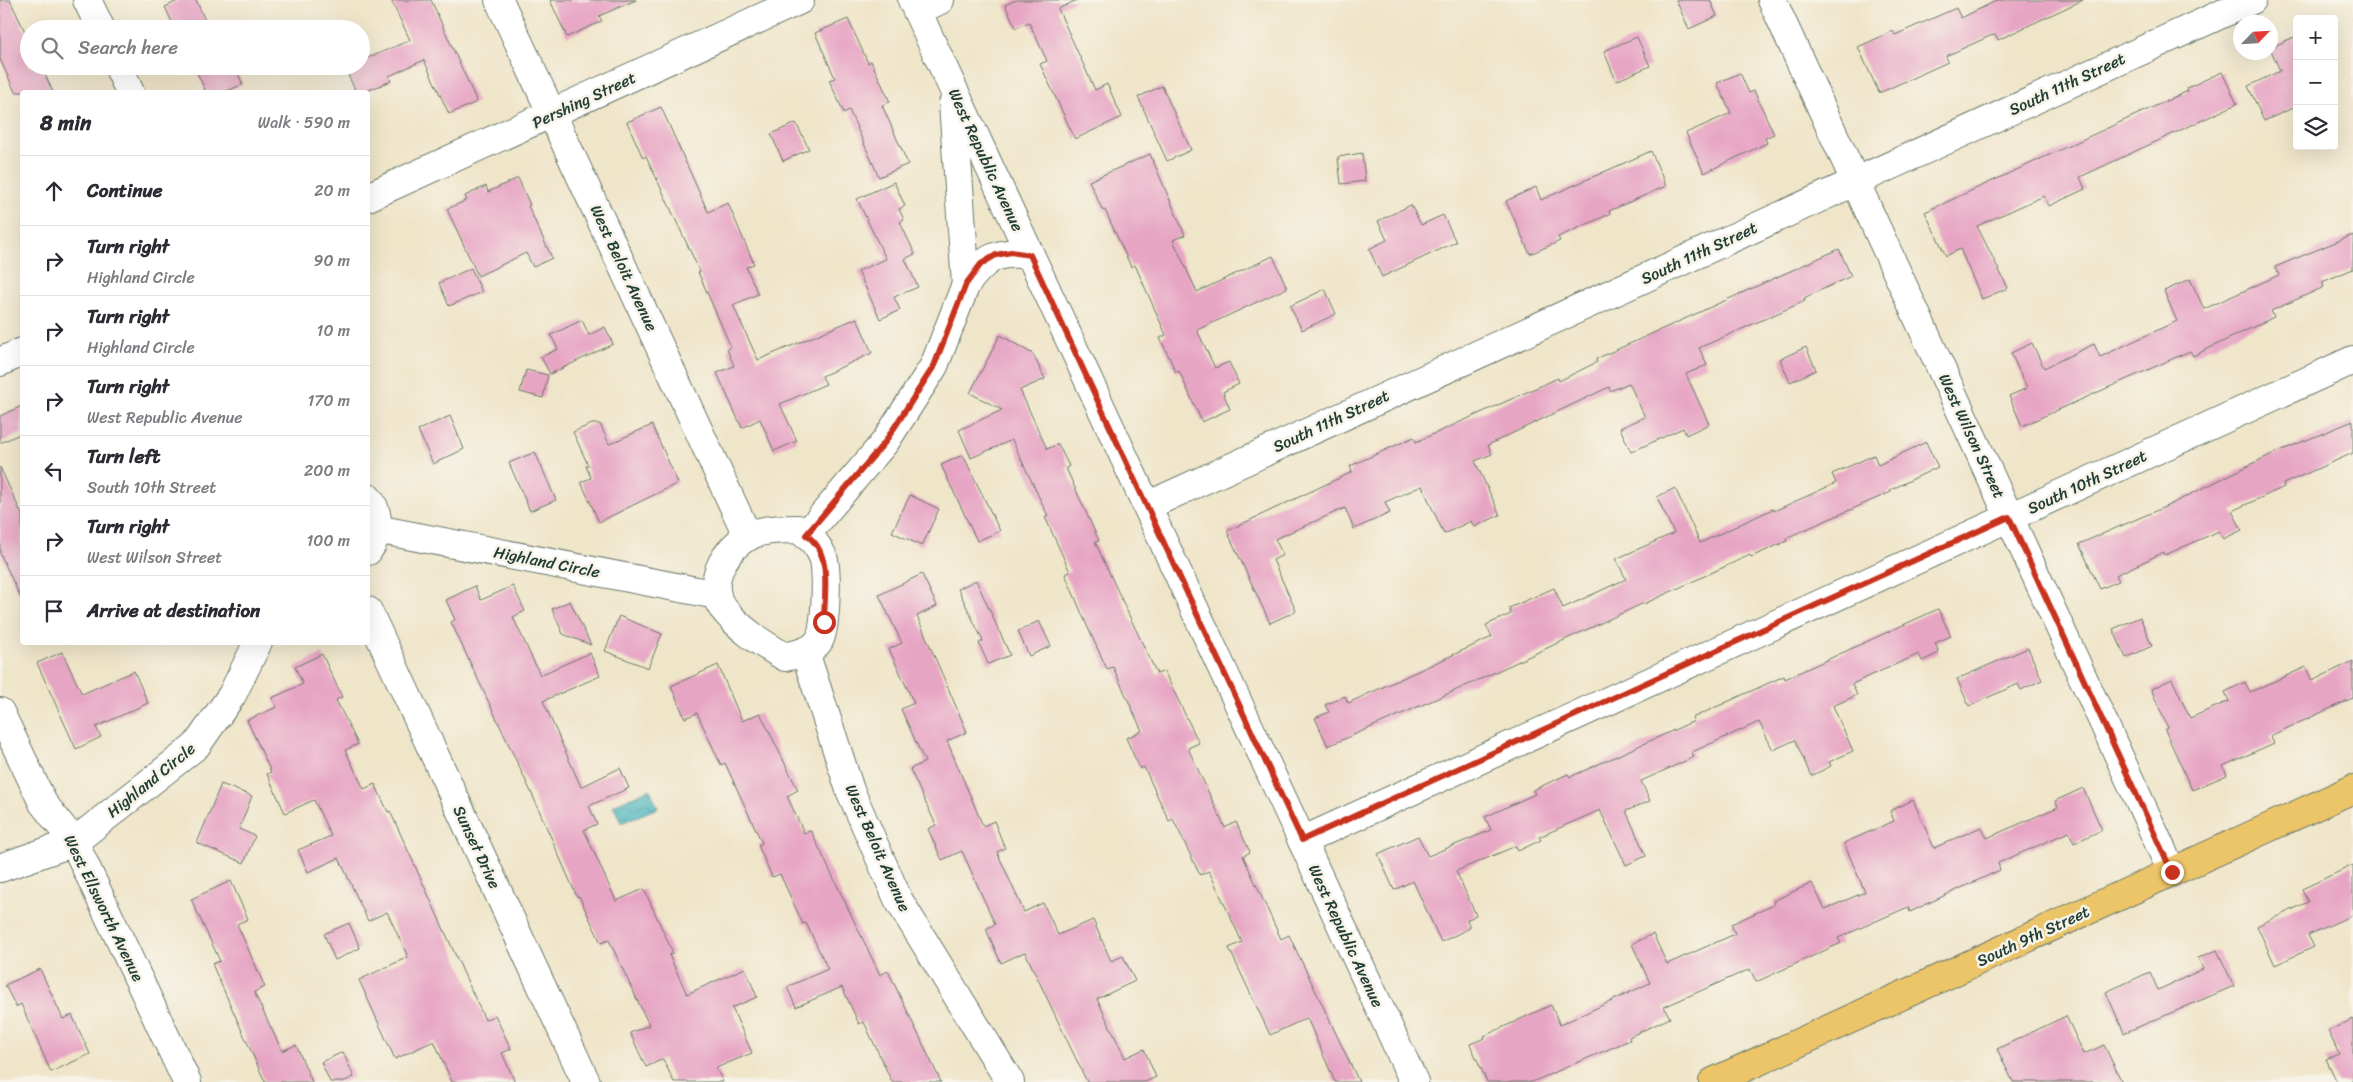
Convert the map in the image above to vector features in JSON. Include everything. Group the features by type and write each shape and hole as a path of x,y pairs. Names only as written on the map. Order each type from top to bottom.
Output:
{"main road":[{"name":"South 9th Street","path":"1713,1082 2353,789"}],"street":[{"path":"87,0 97,20"},
{"name":"West Beloit Avenue","path":"499,0 748,537"},
{"name":"Pershing Street","path":"370,196 800,0"},
{"name":"West Wilson Street","path":"1772,0 2172,872"},
{"name":"South 11th Street","path":"1146,506 1855,181 2203,10 2252,0"},
{"name":"West Republic Avenue","path":"923,4 951,85 1414,1082"},
{"path":"122,75 129,90"},
{"path":"951,85 966,284"},
{"path":"806,535 885,442 934,366 966,284 981,264 996,255 1011,252 1030,255"},
{"path":"0,362 20,353"},
{"name":"South 10th Street","path":"1302,840 2353,360"},
{"path":"370,502 376,512 372,540"},
{"path":"798,529 806,535 815,540 824,559 824,622 819,641 805,652 785,657 747,633 721,605 717,595 717,576 724,558 737,543 755,533 798,529"},
{"name":"Highland Circle","path":"372,540 717,595"},
{"name":"Sunset Drive","path":"370,616 586,1082"},
{"name":"Highland Circle","path":"0,868 74,842 196,746 232,694 256,645"},
{"name":"West Beloit Avenue","path":"805,652 850,790 898,899 1010,1082"},
{"name":"West Ellsworth Avenue","path":"0,712 43,803 74,842 187,1082"}],"water":[{"path":"650,789 658,808 621,823 613,805"}],"building":[{"path":"0,0 10,0 20,21 20,75 45,75 52,90 20,90 20,92 15,92 0,59"},
{"path":"180,0 196,0 205,20 171,20 165,7"},
{"path":"391,0 431,0 477,102 449,114 424,60 389,76 391,81 369,90 355,90 348,75 370,75 370,57 410,40"},
{"path":"550,0 636,0 599,16 602,21 567,37"},
{"path":"1016,0 1077,0 1058,9 1095,90 1107,84 1122,117 1075,139 1040,64 1047,61 1029,22 1016,28 1005,5"},
{"path":"1676,0 1710,0 1717,16 1689,29"},
{"path":"1998,0 2083,0 1998,40 1996,35 1990,36 1946,56 1948,62 1879,93 1858,47 1893,31 1895,35 1956,8 1961,18"},
{"path":"848,19 868,63 871,61 890,102 882,105 908,164 879,177 849,110 844,113 829,80 835,78 815,33"},
{"path":"1637,37 1650,66 1616,81 1604,51"},
{"path":"2293,37 2293,108 2264,121 2248,86 2280,71 2275,60 2278,60 2278,44"},
{"path":"2222,72 2237,104 2080,177 2085,189 2049,206 2044,196 1977,226 2008,288 1982,299 1960,249 1946,256 1925,212 2188,91 2187,88"},
{"path":"1740,73 1749,93 1754,91 1774,134 1765,138 1767,143 1704,173 1686,133 1731,113 1717,83"},
{"path":"198,75 238,75 243,84 230,90 205,90"},
{"path":"1162,86 1191,150 1167,161 1138,97"},
{"path":"661,107 708,212 728,203 754,264 746,267 758,294 733,305 758,360 857,318 872,353 822,376 826,384 780,404 797,441 774,451 760,419 742,428 717,373 734,366 727,349 731,347 698,272 700,272 646,156 643,158 627,122"},
{"path":"796,123 809,149 783,161 771,134"},
{"path":"1651,151 1666,186 1609,211 1610,214 1558,237 1560,241 1530,254 1506,201 1536,187 1541,200"},
{"path":"1362,153 1365,181 1341,184 1338,157"},
{"path":"1150,154 1185,235 1173,240 1197,292 1273,256 1287,288 1197,330 1215,368 1229,362 1239,384 1223,392 1230,409 1202,422 1179,371 1176,372 1160,338 1166,335 1135,265 1131,267 1105,210 1103,211 1089,181"},
{"path":"518,178 530,205 528,206 552,258 533,267 526,253 478,276 447,209 467,200 465,196 486,186 488,192"},
{"path":"894,182 905,206 899,209 904,220 900,222 915,254 905,259 918,287 894,297 900,310 880,319 858,271 886,259 857,199"},
{"path":"1411,205 1421,225 1443,215 1456,242 1382,277 1369,249 1387,240 1378,221"},
{"path":"2353,235 2353,269 2322,282 2324,287 2271,311 2274,317 2193,356 2190,351 2022,426 2009,396 2027,388 2011,353 2032,343 2044,368 2094,344 2100,357 2177,321 2164,291 2190,279 2204,309 2279,275 2275,267"},
{"path":"1839,249 1851,276 1804,298 1805,301 1699,348 1707,365 1686,374 1709,424 1686,435 1683,428 1631,452 1620,428 1645,417 1629,383 1610,391 1609,387 1488,445 1492,454 1475,461 1500,515 1474,527 1471,521 1444,534 1422,486 1385,502 1390,513 1354,529 1345,508 1275,539 1283,555 1273,560 1296,611 1270,623 1227,531 1352,472 1350,466 1414,437 1416,442 1558,378 1559,381 1597,362 1596,359"},
{"path":"471,268 482,292 449,306 439,283"},
{"path":"1325,289 1336,314 1302,330 1290,306"},
{"path":"582,320 589,335 605,327 613,344 550,374 541,357 558,349 551,335"},
{"path":"1000,335 1033,354 1045,379 1020,390 1047,449 1058,444 1069,466 1066,468 1099,541 1095,542 1127,611 1157,674 1164,671 1199,743 1188,748 1225,828 1236,822 1250,852 1243,856 1281,939 1289,935 1359,1082 1335,1082 1307,1018 1270,1035 1229,948 1242,942 1209,871 1200,875 1173,819 1169,821 1144,767 1140,769 1126,738 1142,731 1113,667 1107,669 1088,628 1065,574 1070,572 1045,517 1048,516 1012,440 971,458 959,430 1002,410 970,393"},
{"path":"1806,347 1816,370 1790,382 1780,359"},
{"path":"526,370 548,375 543,398 520,392"},
{"path":"20,407 20,434 0,443 0,416"},
{"path":"450,416 464,449 433,464 418,430"},
{"path":"2353,421 2353,453 2283,484 2284,487 2232,511 2242,530 2223,539 2219,531 2165,555 2164,552 2116,575 2119,581 2100,589 2079,544 2167,506 2270,455"},
{"path":"592,424 600,424 609,444 652,425 678,483 599,522 581,482 591,478 586,466 588,465 573,432"},
{"path":"1926,442 1938,467 1890,490 1891,492 1786,538 1787,541 1751,557 1750,555 1461,688 1328,746 1315,718 1329,712 1325,705 1345,696 1348,703 1492,637 1486,625 1511,614 1509,608 1554,588 1563,608 1626,579 1616,559 1674,533 1657,497 1675,488 1700,543 1773,509 1774,511 1836,483 1832,474 1874,455 1878,465"},
{"path":"535,452 556,500 530,511 509,463"},
{"path":"963,455 1000,531 977,541 941,465"},
{"path":"0,467 20,511 20,597 0,553"},
{"path":"910,495 939,509 922,546 892,532"},
{"path":"922,574 937,606 917,616 967,732 947,741 983,826 994,821 1005,848 997,852 1024,912 1043,903 1058,935 1093,920 1111,961 1123,956 1135,981 1097,999 1125,1058 1144,1049 1156,1077 1145,1082 1087,1082 1025,952 1001,963 986,929 995,924 962,851 942,860 928,829 936,825 910,769 925,762 901,709 914,703 889,649 902,643 879,595"},
{"path":"976,580 1010,655 988,664 979,643 983,641 958,589"},
{"path":"475,586 481,600 513,586 525,611 513,617 540,675 590,653 600,676 543,701 581,787 620,768 629,788 589,806 597,824 584,830 616,901 644,889 673,953 669,955 687,994 745,968 757,997 732,1008 752,1053 716,1068 723,1082 674,1082 663,1059 646,1067 630,1033 649,1025 609,940 601,943 579,896 577,897 532,794 451,622 455,620 446,600"},
{"path":"570,601 591,645 563,634 552,609"},
{"path":"1938,609 1951,636 1935,643 1939,653 1922,661 1919,654 1852,684 1857,695 1833,706 1853,751 1829,762 1831,766 1811,776 1795,740 1773,750 1759,722 1692,752 1694,757 1641,781 1650,801 1626,811 1646,856 1626,865 1600,810 1539,837 1541,840 1518,851 1516,846 1456,871 1476,915 1467,920 1470,928 1441,942 1413,881 1394,890 1378,854 1418,836 1428,856 1491,830 1485,817 1535,794 1533,790 1568,774 1570,777 1694,721 1692,718 1784,676 1785,679"},
{"path":"619,616 662,634 648,668 605,651"},
{"path":"2140,617 2152,646 2126,658 2113,629"},
{"path":"1039,621 1051,646 1029,656 1018,631"},
{"path":"2028,648 2042,680 2021,690 2018,684 1969,706 1957,679"},
{"path":"62,652 82,694 134,671 148,703 96,727 101,737 76,749 37,663"},
{"path":"322,654 342,697 336,700 358,744 345,750 364,789 375,784 388,812 390,811 485,1020 495,1015 511,1049 502,1053 515,1082 452,1082 434,1041 395,1059 359,980 408,957 387,912 368,921 339,858 308,872 298,850 331,836 314,800 285,813 267,774 271,772 247,720 277,707 272,698 303,684 295,667"},
{"path":"2353,661 2353,698 2270,736 2274,743 2223,766 2227,775 2192,790 2165,730 2168,728 2151,689 2172,679 2190,718 2229,701 2225,692 2245,682 2250,692 2306,667 2312,681"},
{"path":"718,665 742,721 760,713 798,790 787,796 804,833 811,831 880,975 888,971 941,1082 892,1082 864,1022 859,1024 842,987 796,1007 787,987 828,969 806,923 803,924 780,874 772,877 758,845 762,843 725,763 721,765 697,713 685,718 671,686"},
{"path":"221,784 252,796 239,829 255,836 244,863 197,843"},
{"path":"2083,788 2102,830 2074,843 2069,832 1998,863 2000,870 1910,912 1908,907 1838,938 1841,943 1756,982 1750,969 1664,1007 1670,1018 1629,1037 1630,1040 1532,1082 1487,1082 1470,1044 1551,1005 1560,1025 1650,983 1632,944 1653,934 1667,964 1735,934 1731,924 1774,905 1773,901 1812,883 1825,909 1865,892 1844,843 1894,821 1890,811 1913,800 1934,848 1981,827 1987,838 2058,807 2055,801"},
{"path":"2353,865 2353,915 2308,935 2314,947 2275,965 2257,926 2308,902 2302,889"},
{"path":"231,881 248,919 237,924 265,987 254,992 282,1051 296,1045 312,1082 265,1082 212,964 220,961 191,899"},
{"path":"349,923 360,948 335,960 324,934"},
{"path":"2217,950 2234,986 2124,1033 2106,992 2150,972 2158,990 2203,969 2198,958"},
{"path":"40,969 63,1019 72,1015 90,1054 51,1072 21,1004 16,1007 5,985"},
{"path":"2066,1016 2084,1054 2104,1045 2122,1082 2013,1082 1997,1049"},
{"path":"2353,1019 2353,1082 2337,1082 2326,1059 2339,1054 2328,1031"},
{"path":"343,1052 354,1077 342,1082 330,1082 321,1062"}],"route":[{"path":"824,622 824,559 815,540 806,535 885,442 934,366 966,284 981,264 996,255 1011,252 1030,255 1302,840 2009,517 2172,872"}]}
